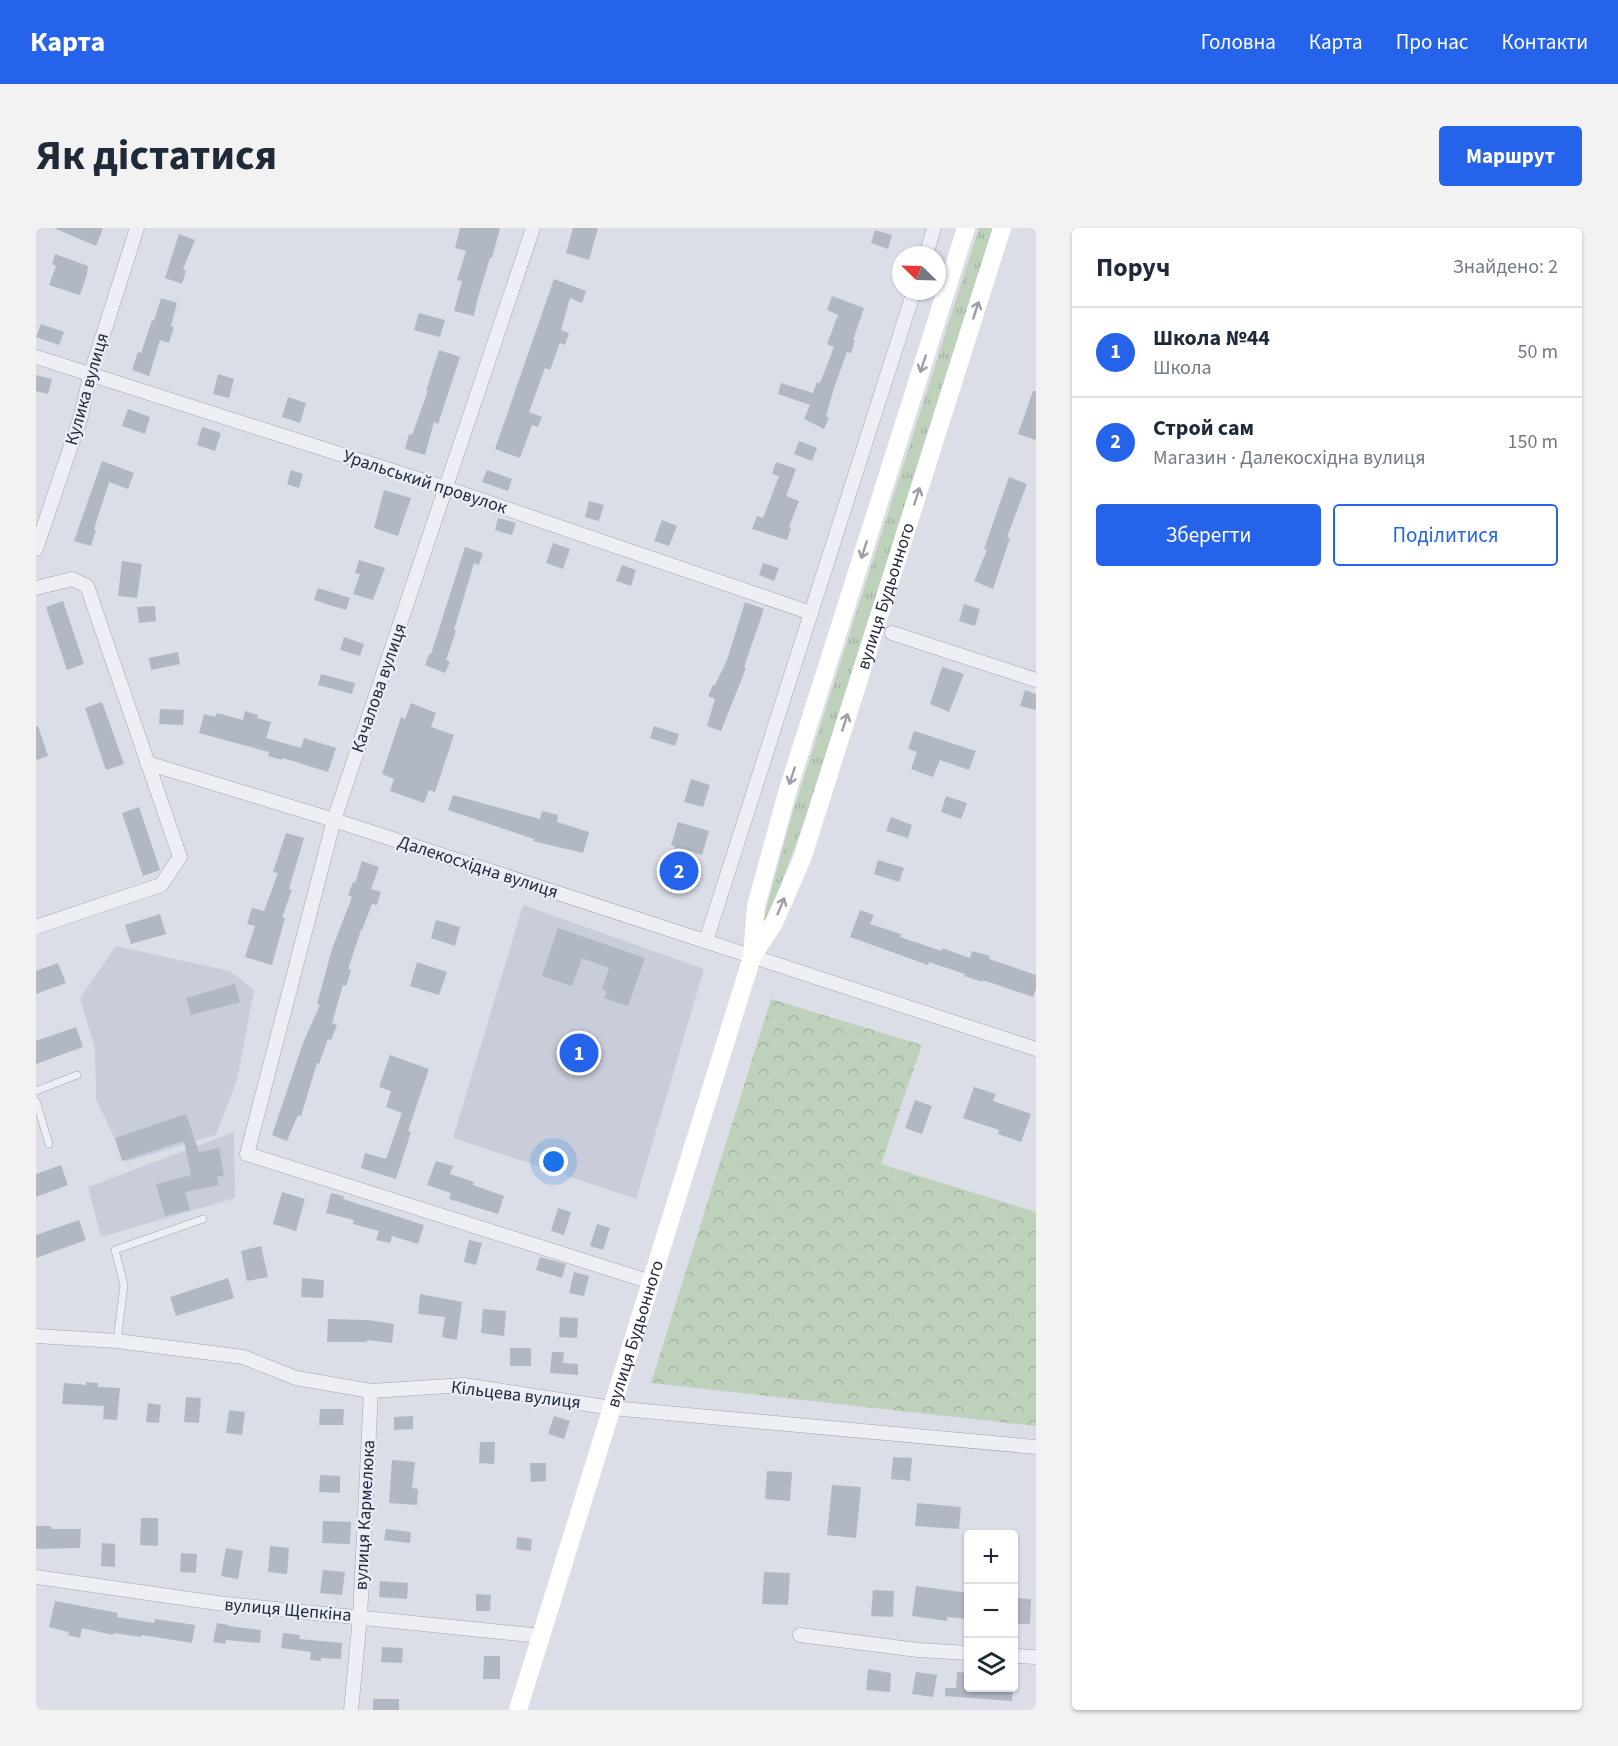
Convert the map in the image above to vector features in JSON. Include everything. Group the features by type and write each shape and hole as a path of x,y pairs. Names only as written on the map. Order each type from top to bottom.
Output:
{"main road":[{"name":"вулиця Будьонного","path":"518,1710 752,957 756,906 786,794 966,228"},
{"name":"вулиця Будьонного","path":"752,957 774,923 802,859 1002,228"}],"street":[{"name":"Кулика вулиця","path":"36,549 81,416 90,376 137,228"},
{"name":"Качалова вулиця","path":"532,228 334,820 247,1154 651,1282"},
{"path":"929,246 934,228"},
{"path":"706,941 911,300"},
{"name":"Уральський провулок","path":"36,357 446,488 811,613"},
{"path":"36,588 72,579 87,586 180,857 161,885 36,927"},
{"path":"892,633 1036,680"},
{"name":"Далекосхідна вулиця","path":"147,763 334,820 1036,1049"},
{"name":"Кільцева вулиця","path":"36,1335 117,1341 243,1357 296,1378 371,1391 464,1385 612,1408 1036,1447"},
{"name":"вулиця Кармелюка","path":"351,1710 360,1617 371,1391"},
{"name":"вулиця Щепкіна","path":"36,1576 217,1604 541,1636"},
{"path":"800,1635 918,1650 964,1653"},
{"path":"1018,1656 1036,1657"}],"lane":[{"path":"36,1091 77,1075"},
{"path":"36,1101 49,1144"},
{"path":"117,1341 124,1285 115,1250 203,1219"}],"shaded area":[{"path":"523,905 704,969 636,1199 453,1138"},
{"path":"116,946 230,971 254,990 237,1080 216,1135 126,1162 96,1099 95,1049 80,998"},
{"path":"234,1132 235,1198 101,1237 88,1187"}],"green space":[{"path":"979,228 993,228 804,822 767,922 763,920 791,818"},
{"path":"771,999 922,1045 881,1164 1036,1212 1036,1426 651,1383"}],"building":[{"path":"54,228 103,228 96,246"},
{"path":"460,228 500,228 474,316 454,311 462,281 457,280 466,251 455,248"},
{"path":"573,228 598,228 589,260 566,253"},
{"path":"875,230 892,235 888,249 871,243"},
{"path":"179,234 195,240 183,269 186,271 182,284 165,278"},
{"path":"55,254 88,266 80,295 49,285 56,266 52,264"},
{"path":"554,279 586,291 582,303 570,298 561,330 569,333 565,345 560,343 550,370 545,368 529,412 542,417 538,427 532,425 520,458 495,449"},
{"path":"832,296 864,308 851,353 847,352 834,388 826,416 829,418 824,429 804,419 810,405 778,394 781,383 813,393 817,382 820,383 834,347 827,344 838,315 827,310"},
{"path":"161,298 177,303 171,326 174,327 169,343 160,340 149,376 132,370 138,352 141,353 152,320 154,321"},
{"path":"419,313 445,320 440,337 414,330"},
{"path":"41,324 64,332 59,345 36,337"},
{"path":"439,350 460,357 438,424 434,422 425,455 405,449 409,434 412,435 428,391 426,391"},
{"path":"218,374 234,379 229,398 213,394"},
{"path":"36,375 52,379 48,394 36,391"},
{"path":"1033,391 1036,391 1036,440 1018,434"},
{"path":"288,397 306,403 300,423 282,417"},
{"path":"128,409 150,417 145,434 122,426"},
{"path":"202,427 221,433 215,451 197,445"},
{"path":"799,441 817,448 812,461 794,454"},
{"path":"102,461 134,473 128,489 109,482 91,546 74,541"},
{"path":"776,462 796,469 786,496 799,501 789,527 791,528 787,540 752,529 757,516 763,518 779,476 772,474"},
{"path":"291,470 303,474 299,488 287,484"},
{"path":"487,470 512,479 508,491 482,482"},
{"path":"1009,477 1027,484 1007,537 1010,538 993,589 974,581 987,550 984,549"},
{"path":"384,490 411,498 398,536 374,528"},
{"path":"589,501 604,505 599,521 585,517"},
{"path":"498,518 516,523 512,535 495,530"},
{"path":"662,520 677,526 669,546 654,541"},
{"path":"553,543 570,549 563,569 546,563"},
{"path":"465,547 483,553 479,565 474,563 446,660 450,662 445,673 425,665 431,654"},
{"path":"359,560 385,568 373,600 353,594 360,574 355,573"},
{"path":"122,561 142,564 137,598 118,596"},
{"path":"763,563 779,568 774,581 759,575"},
{"path":"622,565 636,570 631,586 616,581"},
{"path":"318,588 350,598 346,610 314,600"},
{"path":"63,601 84,664 67,670 46,607"},
{"path":"745,602 764,609 744,667 746,668 721,731 707,726 715,699 708,696 727,660"},
{"path":"964,604 980,609 975,626 959,621"},
{"path":"155,606 156,621 139,623 137,607"},
{"path":"344,637 364,644 360,656 340,650"},
{"path":"178,652 180,664 151,670 149,658"},
{"path":"942,667 964,674 949,712 930,704"},
{"path":"321,674 355,683 352,694 318,685"},
{"path":"1025,690 1036,694 1036,710 1020,706"},
{"path":"102,702 124,764 106,770 85,708"},
{"path":"411,703 436,713 431,727 454,735 435,792 429,790 424,803 390,791 394,779 382,774 401,717 405,719"},
{"path":"160,709 184,710 183,725 159,724"},
{"path":"245,711 271,722 266,738 301,748 304,738 336,748 328,772 283,758 282,760 268,756 269,752 199,733 204,714 215,717 217,713 243,720"},
{"path":"36,726 38,726 48,756 36,760"},
{"path":"654,726 679,734 675,746 650,738"},
{"path":"914,731 976,751 969,770 940,760 933,777 911,769 917,752 908,749"},
{"path":"691,779 710,785 703,807 684,802"},
{"path":"453,795 540,819 542,811 558,815 557,822 589,832 583,853 533,841 534,839 448,810"},
{"path":"946,796 967,803 961,819 941,812"},
{"path":"139,807 160,870 143,876 122,813"},
{"path":"891,817 912,825 908,838 886,831"},
{"path":"678,822 709,831 702,855 690,851 681,882 666,878 675,846 671,845"},
{"path":"286,833 304,838 289,889 292,890 282,917 285,918 272,965 245,957 255,926 247,924 252,908 264,911 278,873 273,872"},
{"path":"878,860 904,868 899,882 874,874"},
{"path":"362,861 379,867 371,889 381,892 377,905 372,904 348,969 351,970 346,986 343,985 332,1023 337,1025 331,1040 328,1039 319,1064 317,1063 301,1116 298,1115 287,1141 272,1135 303,1043 320,1005 317,1004 332,949 352,897 348,895 353,882 355,883"},
{"path":"860,910 874,915 870,924 901,934 900,937 970,958 972,951 990,956 989,959 1036,975 1036,989 1033,997 964,976 965,974 929,962 928,965 850,937"},
{"path":"160,914 166,934 131,944 125,925"},
{"path":"436,920 460,927 455,946 431,938"},
{"path":"558,928 645,958 628,1006 604,998 607,991 602,989 609,968 582,958 572,986 542,976"},
{"path":"417,962 447,972 439,995 410,986"},
{"path":"58,963 66,983 36,994 36,971"},
{"path":"235,984 240,1002 191,1015 186,998"},
{"path":"76,1027 83,1047 36,1064 36,1041"},
{"path":"390,1055 429,1069 408,1131 411,1132 396,1179 361,1168 365,1153 386,1159 402,1113 386,1107 391,1091 379,1087"},
{"path":"974,1087 996,1094 993,1101 1031,1114 1021,1142 998,1134 999,1130 963,1118"},
{"path":"915,1100 932,1106 922,1134 905,1128"},
{"path":"186,1114 199,1152 219,1148 224,1175 217,1177 219,1185 185,1192 190,1210 165,1216 156,1184 191,1175 184,1141 122,1161 115,1138"},
{"path":"436,1161 453,1166 450,1174 504,1196 498,1214 449,1199 451,1193 427,1185"},
{"path":"61,1165 68,1185 36,1197 36,1174"},
{"path":"282,1192 305,1199 296,1231 273,1224"},
{"path":"331,1193 424,1225 418,1244 392,1236 390,1243 376,1240 379,1231 353,1224 354,1220 326,1213"},
{"path":"558,1208 571,1212 564,1235 551,1231"},
{"path":"79,1220 86,1240 36,1258 36,1235"},
{"path":"597,1224 610,1228 603,1250 590,1246"},
{"path":"469,1240 482,1243 476,1265 464,1262"},
{"path":"261,1246 268,1277 247,1281 241,1251"},
{"path":"540,1257 566,1264 562,1278 536,1270"},
{"path":"574,1272 589,1276 584,1296 569,1293"},
{"path":"228,1278 234,1298 176,1316 170,1297"},
{"path":"302,1278 324,1280 323,1298 301,1297"},
{"path":"420,1294 462,1302 457,1340 442,1337 445,1317 418,1314"},
{"path":"483,1309 506,1311 504,1336 481,1333"},
{"path":"560,1317 578,1318 577,1338 559,1337"},
{"path":"328,1319 368,1320 394,1324 392,1343 367,1340 367,1342 327,1342"},
{"path":"510,1348 531,1348 531,1366 510,1366"},
{"path":"552,1352 564,1352 563,1363 578,1364 578,1375 550,1373"},
{"path":"86,1382 98,1383 98,1387 120,1388 117,1420 103,1419 104,1406 62,1404 64,1383 86,1385"},
{"path":"186,1397 201,1398 199,1423 184,1422"},
{"path":"148,1403 161,1405 159,1423 146,1422"},
{"path":"320,1409 344,1409 343,1425 319,1425"},
{"path":"229,1410 245,1412 242,1435 226,1433"},
{"path":"413,1416 413,1429 394,1430 394,1417"},
{"path":"554,1416 570,1421 564,1439 548,1434"},
{"path":"480,1442 495,1442 494,1464 479,1463"},
{"path":"893,1457 912,1458 910,1481 891,1479"},
{"path":"392,1460 415,1462 412,1488 418,1489 417,1505 389,1503"},
{"path":"530,1463 546,1463 546,1481 531,1482"},
{"path":"767,1471 792,1472 790,1501 765,1499"},
{"path":"320,1475 340,1476 340,1493 319,1492"},
{"path":"832,1485 861,1487 856,1538 827,1535"},
{"path":"917,1503 961,1507 959,1529 915,1526"},
{"path":"141,1518 158,1518 158,1546 140,1545"},
{"path":"323,1521 351,1522 350,1544 322,1543"},
{"path":"36,1526 51,1526 51,1529 81,1529 80,1548 36,1549"},
{"path":"386,1529 411,1532 410,1543 384,1540"},
{"path":"517,1537 532,1539 531,1551 516,1549"},
{"path":"102,1543 115,1544 115,1567 101,1566"},
{"path":"270,1546 289,1548 287,1574 268,1572"},
{"path":"226,1548 243,1551 238,1579 221,1576"},
{"path":"181,1553 197,1554 196,1573 180,1572"},
{"path":"323,1570 345,1572 342,1595 320,1593"},
{"path":"764,1572 790,1573 788,1605 762,1604"},
{"path":"380,1581 408,1583 407,1599 379,1597"},
{"path":"916,1586 964,1592 964,1619 947,1617 947,1621 912,1616"},
{"path":"873,1590 894,1591 893,1617 871,1616"},
{"path":"476,1594 491,1595 490,1611 476,1611"},
{"path":"1018,1598 1031,1599 1030,1624 1018,1624"},
{"path":"55,1601 118,1613 117,1617 154,1623 155,1619 195,1625 192,1643 142,1635 141,1637 114,1633 113,1635 82,1628 80,1638 68,1635 69,1632 49,1627"},
{"path":"217,1623 261,1630 260,1643 226,1640 225,1644 213,1642"},
{"path":"283,1633 300,1635 299,1639 342,1643 341,1659 310,1660 311,1652 281,1648"},
{"path":"382,1647 403,1648 402,1663 381,1662"},
{"path":"484,1656 500,1656 500,1679 483,1679"},
{"path":"868,1669 891,1673 890,1692 866,1690"},
{"path":"916,1672 937,1675 933,1697 912,1694"},
{"path":"957,1672 964,1673 964,1692 1013,1692 1012,1701 945,1696 945,1688 956,1688"},
{"path":"373,1699 399,1699 399,1710 373,1710"}],"place":[{"name":"Строй сам","path":"679,871"},
{"name":"Школа №44","path":"579,1053"}]}
